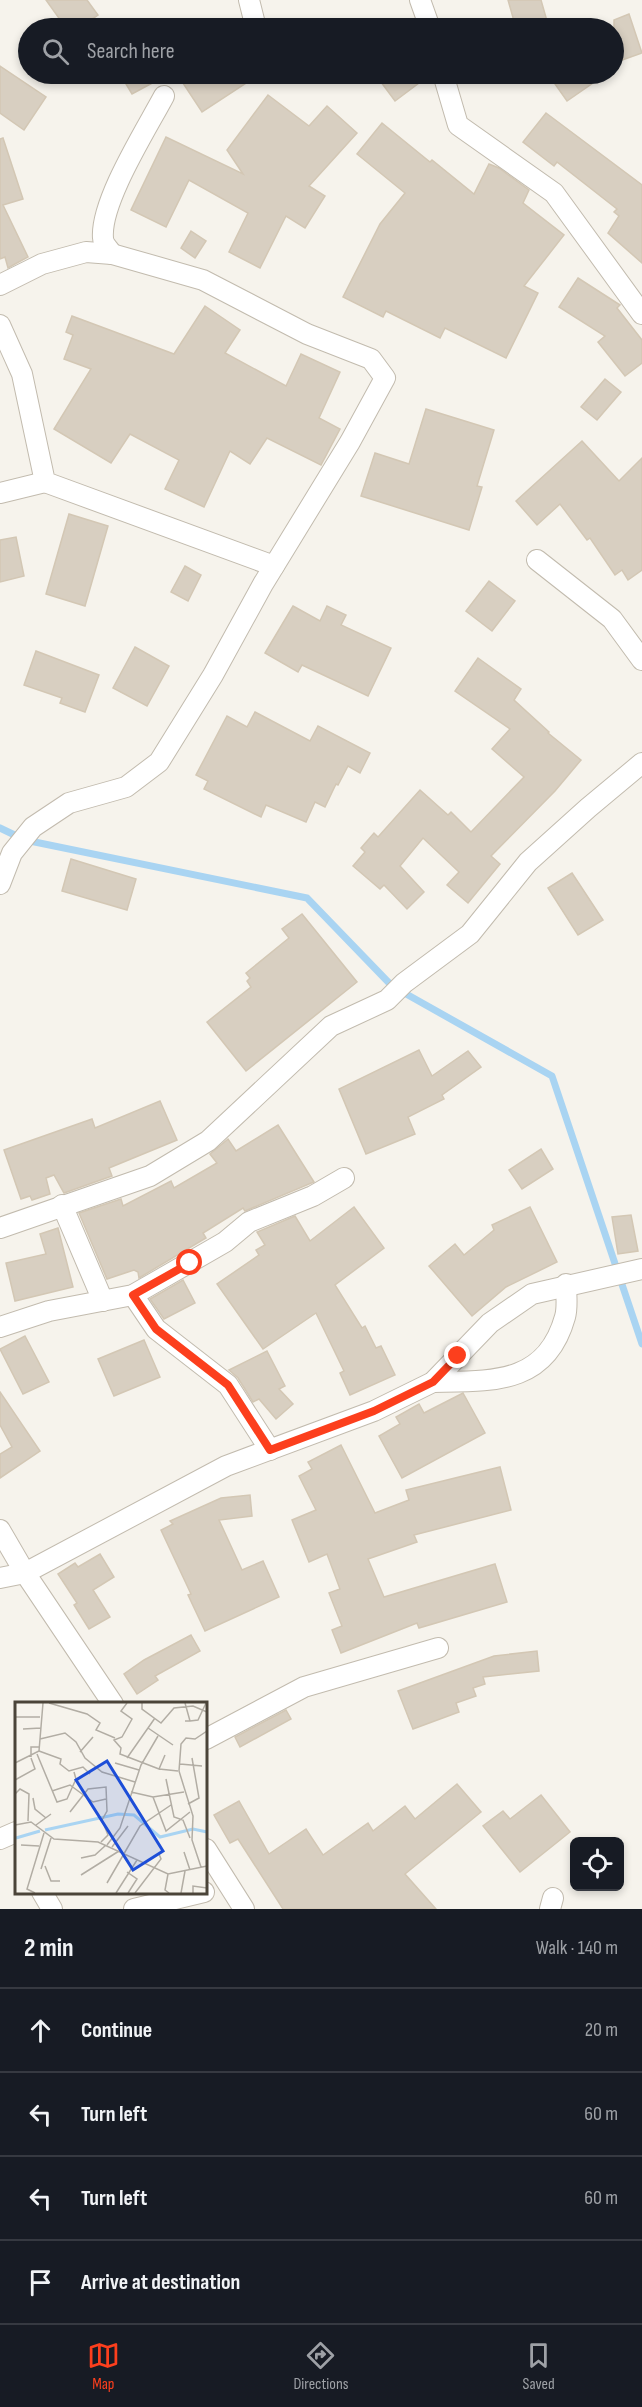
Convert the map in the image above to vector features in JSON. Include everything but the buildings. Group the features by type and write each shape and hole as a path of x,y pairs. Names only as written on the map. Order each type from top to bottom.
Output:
{"street":[{"path":"249,0 254,18"},
{"path":"420,0 426,18"},
{"path":"446,84 458,125 554,193 642,314"},
{"path":"112,254 103,241 104,218 133,154 164,96"},
{"path":"0,285 42,264 86,252 112,254 203,280 307,334 371,359 384,378 350,442 159,762 126,788 69,803 33,827 12,853 0,884"},
{"path":"0,325 22,374 45,482"},
{"path":"0,493 45,482 274,566"},
{"path":"537,560 612,619 642,660"},
{"path":"0,1228 150,1176 208,1141 332,1026 387,1000 404,984 471,934 528,862 642,763"},
{"path":"0,1327 49,1311 133,1295 225,1242 249,1222 313,1196 344,1178"},
{"path":"62,1205 102,1302"},
{"path":"0,1578 25,1573 226,1466 374,1411 433,1382 490,1323 532,1294 566,1284 624,1272"},
{"path":"433,1382 503,1379 531,1368 549,1352 566,1315 566,1284"},
{"path":"133,1295 156,1329 228,1385 270,1450"},
{"path":"0,1530 25,1573 112,1702"},
{"path":"207,1738 304,1687 438,1648"},
{"path":"207,1851 244,1909"},
{"path":"207,1892 229,1887"},
{"path":"43,1894 52,1909"},
{"path":"134,1909 197,1894"}],"waterway":[{"path":"0,828 25,840 307,898 392,986 552,1076 642,1344"}],"route":[{"path":"190,1263 133,1295 156,1329 228,1385 270,1450 374,1411 433,1382 458,1356"}]}
